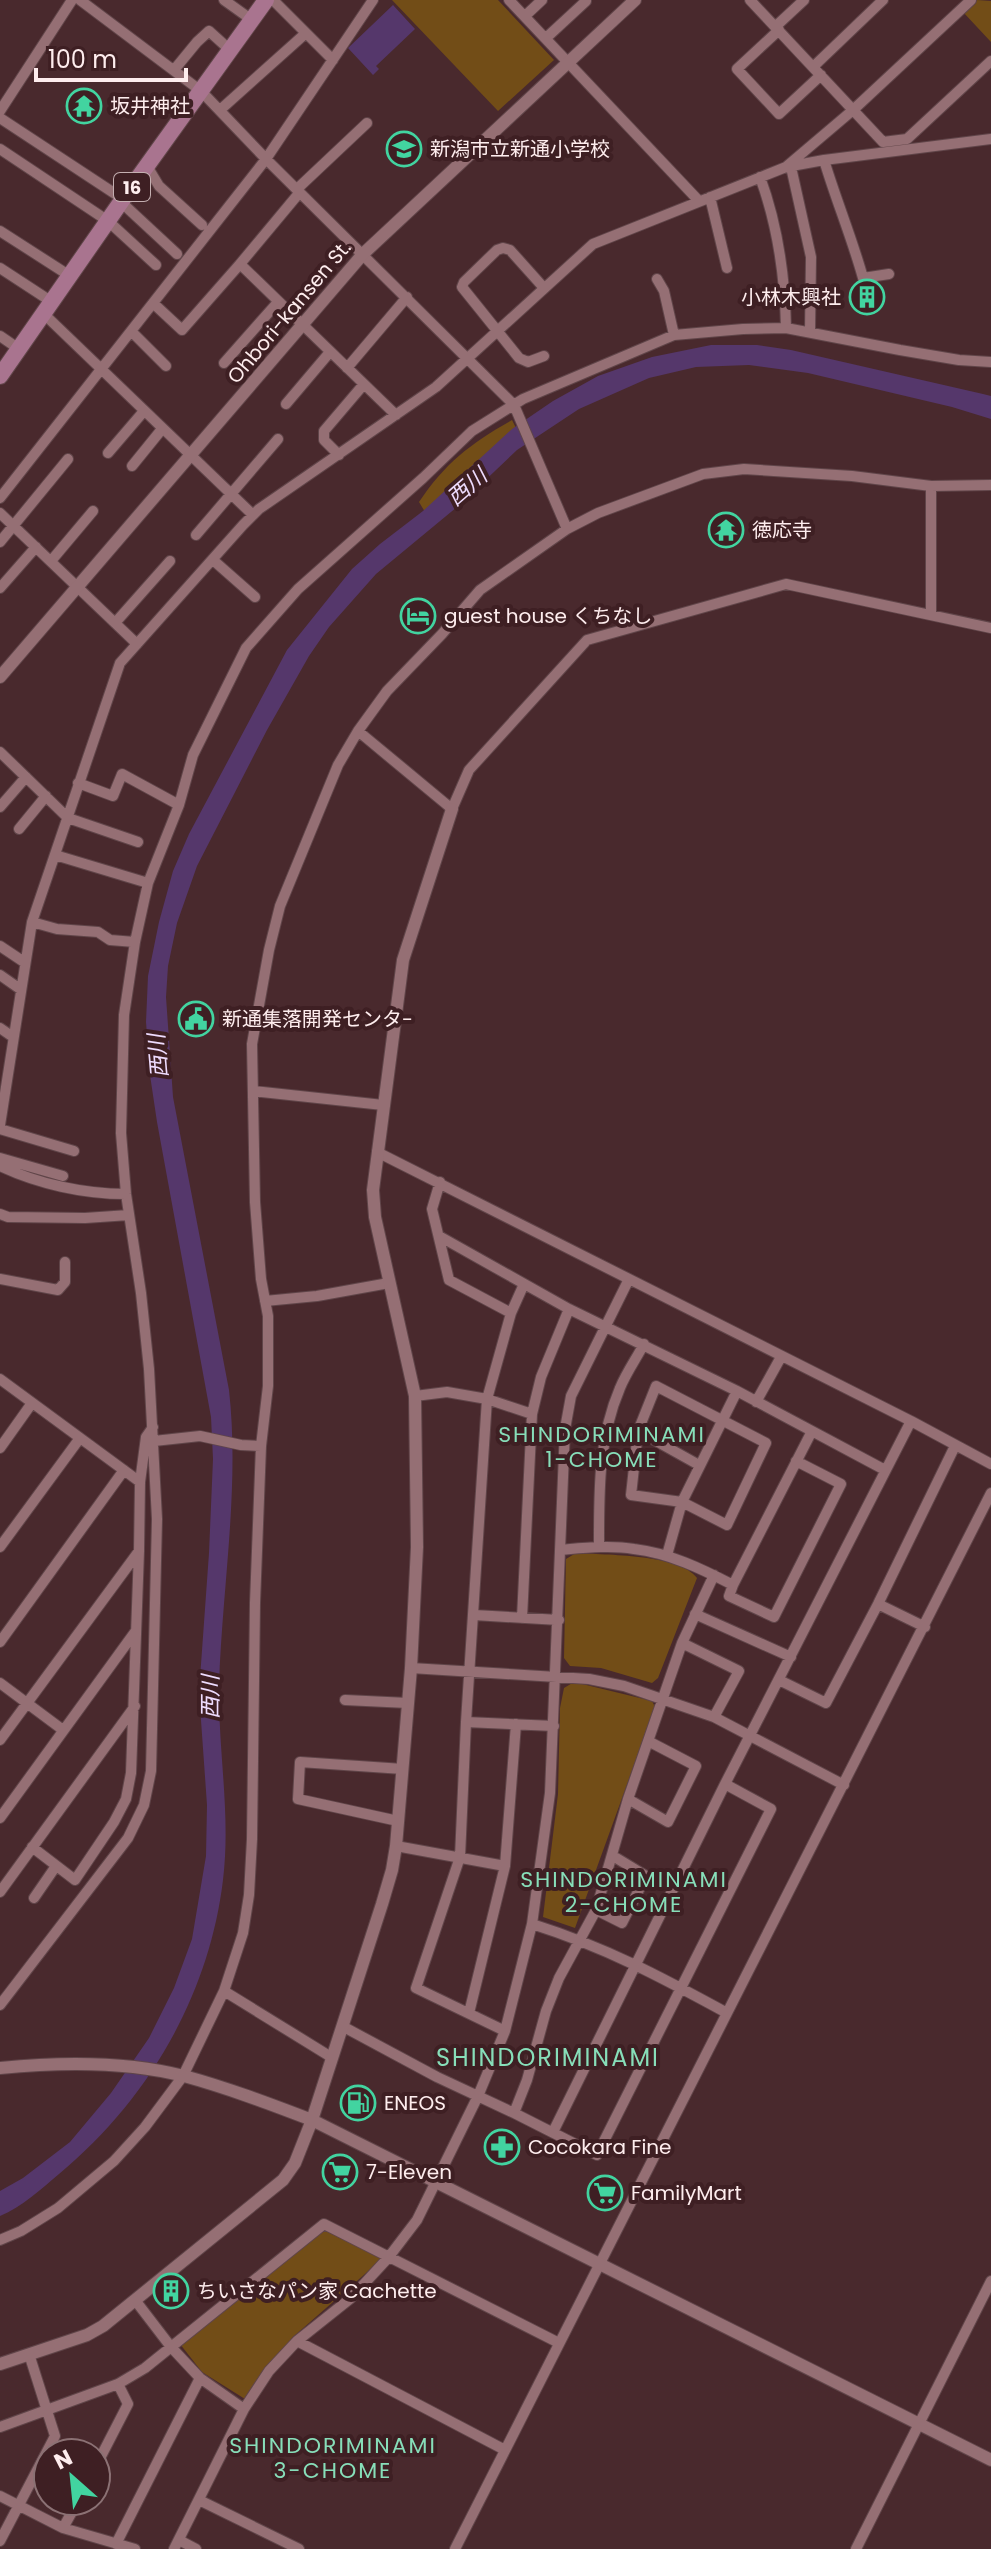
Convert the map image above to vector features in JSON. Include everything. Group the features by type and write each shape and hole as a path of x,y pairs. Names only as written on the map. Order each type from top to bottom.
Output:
{"main road":[{"name":"16","path":"0,376 266,0"}],"street":[{"path":"0,111 72,0"},
{"path":"80,0 201,91 514,405 567,529"},
{"path":"224,0 252,20"},
{"path":"273,0 333,60"},
{"path":"0,498 266,159 373,0"},
{"path":"509,0 699,201"},
{"path":"525,16 542,0"},
{"name":"Ohbori-kansen St.","path":"0,677 363,254 635,0"},
{"path":"750,0 883,142 884,154"},
{"path":"804,0 737,69 779,114 883,0"},
{"path":"788,167 971,0"},
{"path":"546,38 586,1"},
{"path":"174,70 209,31 230,50"},
{"path":"220,110 306,33"},
{"path":"883,142 907,139 991,61"},
{"path":"0,118 122,200 177,254"},
{"path":"153,303 182,330 298,191 367,123"},
{"path":"74,1151 0,1127 32,922 120,663 253,515 436,387 593,244 788,167 991,139"},
{"path":"0,149 108,221 156,265"},
{"path":"824,160 852,237 863,278 889,274"},
{"path":"147,166 159,186 202,225"},
{"path":"788,167 811,257 810,332"},
{"path":"760,177 776,224 785,292 786,328"},
{"path":"710,197 727,268"},
{"path":"0,231 70,276"},
{"path":"544,288 510,250 503,248 497,250 462,287 523,361 544,356"},
{"path":"240,264 396,415"},
{"path":"0,268 48,308 100,370 253,515"},
{"path":"657,279 664,291 674,335"},
{"path":"347,368 407,297"},
{"path":"224,363 278,302"},
{"path":"0,2005 128,1838 144,1805 151,1771 157,1519 154,1441 141,1293 126,1194 121,1133 124,1015 148,883 179,805 193,755 246,648 298,589 472,431 514,405 674,335 786,328 959,360 991,362"},
{"path":"131,331 166,366"},
{"path":"0,336 19,349"},
{"path":"286,404 330,352"},
{"path":"339,455 324,440 324,431 364,384"},
{"path":"108,453 144,411"},
{"path":"132,466 162,429"},
{"path":"196,535 278,439"},
{"path":"0,542 68,459"},
{"path":"0,2240 58,2208 114,2161 145,2127 183,2076 224,1991 243,1933 250,1881 255,1603 261,1446 268,1386 268,1316 255,1202 252,1044 280,906 338,765 387,691 480,590 567,529 598,513 703,474 744,469 852,476 931,486 991,485"},
{"path":"931,486 931,614"},
{"path":"51,561 93,511"},
{"path":"0,513 137,644"},
{"path":"0,588 36,547"},
{"path":"213,560 255,597"},
{"path":"115,623 170,561"},
{"path":"0,2364 87,2335 103,2326 283,2180 295,2163 312,2120 382,1904 396,1846 411,1668 417,1547 415,1396 375,1217 373,1190 403,960 452,809 469,770 587,640 786,584 991,628"},
{"path":"358,731 452,809"},
{"path":"2,759 26,777 68,818 138,842"},
{"path":"78,783 113,796 122,774 179,805"},
{"path":"0,807 26,777"},
{"path":"19,829 46,796"},
{"path":"55,855 148,883"},
{"path":"32,922 57,929 98,932 110,940 135,942"},
{"path":"0,946 24,962"},
{"path":"0,975 20,989"},
{"path":"0,1028 13,1037"},
{"path":"253,1091 383,1105"},
{"path":"377,1152 991,1464"},
{"path":"0,1158 63,1176"},
{"path":"0,1166 82,1191 126,1194"},
{"path":"440,1182 432,1209 449,1280 511,1313"},
{"path":"0,1214 8,1217 85,1218 129,1215"},
{"path":"439,1236 569,1309 737,1391 885,1470"},
{"path":"0,1279 58,1290 65,1282 65,1262"},
{"path":"196,2549 176,2545 244,2409 269,2371 297,2341 351,2298 388,2258 417,2220 478,2096 505,2031 532,1924 550,1793 565,1429 571,1396 629,1279"},
{"path":"265,1301 317,1296 389,1283"},
{"path":"505,2031 416,1988 460,1857 487,1399 511,1313 524,1284"},
{"path":"522,1618 532,1414 541,1377 569,1309"},
{"path":"599,1547 599,1483 604,1437 620,1388 644,1344"},
{"path":"756,1402 781,1357"},
{"path":"0,1379 140,1482"},
{"path":"656,1386 766,1443 727,1525 682,1502 631,1495 638,1431 656,1386"},
{"path":"667,1555 682,1502 737,1391"},
{"path":"415,1396 447,1392 487,1399 532,1414"},
{"path":"0,1448 32,1403"},
{"path":"553,2132 725,1784 911,1421"},
{"path":"32,1847 75,1880 126,1799 131,1773 135,1706 140,1482 146,1437 153,1427"},
{"path":"638,1431 699,1465"},
{"path":"796,1461 841,1484 774,1617 729,1596 733,1585 796,1461 812,1431"},
{"path":"154,1441 200,1436 261,1446"},
{"path":"0,1547 80,1438"},
{"path":"779,1680 826,1703 955,1446"},
{"path":"0,1642 124,1470"},
{"path":"455,2549 991,1493"},
{"path":"560,1550 634,1548 667,1555 733,1585"},
{"path":"0,1740 139,1551"},
{"path":"514,2113 559,1978 596,1910 628,1799 682,1643 714,1575"},
{"path":"878,1604 925,1627"},
{"path":"695,1614 791,1657"},
{"path":"474,1615 559,1620"},
{"path":"0,1818 136,1630"},
{"path":"682,1643 739,1671 714,1717"},
{"path":"411,1668 601,1681 664,1698 752,1735 844,1785"},
{"path":"0,1683 63,1730"},
{"path":"345,1700 408,1703"},
{"path":"0,1892 135,1706"},
{"path":"466,1722 554,1726"},
{"path":"469,2013 505,1866 516,1724"},
{"path":"628,1799 668,1822 696,1766 648,1741"},
{"path":"398,1821 298,1799 300,1762 403,1769"},
{"path":"342,2026 437,2077 597,2155 771,1809 725,1784"},
{"path":"396,1846 505,1866"},
{"path":"596,1910 622,1923 646,1876 613,1856"},
{"path":"34,1898 56,1866"},
{"path":"532,1924 580,1939 637,1964 727,2013"},
{"path":"224,1991 331,2057"},
{"path":"0,2068 39,2064 124,2067 166,2073 252,2098 312,2120 991,2460"},
{"path":"0,2427 118,2384 145,2368 324,2224 559,2343"},
{"path":"856,2549 991,2281"},
{"path":"135,2300 171,2347 200,2378 244,2409"},
{"path":"297,2341 505,2450"},
{"path":"0,2541 55,2436 29,2354"},
{"path":"116,2544 200,2378"},
{"path":"111,2437 128,2404 118,2384"},
{"path":"0,2496 63,2528 135,2549"},
{"path":"199,2500 299,2549"},
{"path":"63,2528 69,2517"}],"shaded area":[{"path":"392,0 498,0 554,60 498,111"},
{"path":"977,0 991,1 991,42 963,12"},
{"path":"512,420 517,430 425,512 419,502 449,465 471,446"},
{"path":"576,1553 659,1560 688,1570 697,1578 658,1678 652,1683 601,1668 570,1666 564,1658 566,1559"},
{"path":"574,1682 652,1701 655,1707 575,1928 543,1917 558,1794 560,1708 564,1688"},
{"path":"323,2227 382,2259 293,2337 245,2399 202,2372 180,2344"}],"water":[{"path":"393,5 415,29 376,66 379,69 373,75 348,48"},
{"name":"西川","path":"711,345 757,345 791,350 991,396 991,419 808,373 749,365 696,367 649,378 579,409 517,450 457,507 376,574 329,627 267,730 197,866 177,923 168,966 166,997 173,1097 229,1390 232,1427 231,1501 219,1686 226,1831 223,1880 216,1923 204,1964 169,2043 146,2079 91,2145 31,2197 0,2216 0,2191 23,2178 70,2142 111,2093 149,2038 174,1988 192,1939 206,1856 207,1805 199,1692 209,1553 213,1459 211,1417 157,1122 146,1022 148,976 173,871 189,834 287,650 352,569 423,511 512,429 553,401 598,376 652,357"}],"place":[{"name":"坂井神社","path":"84,106"},
{"name":"新潟市立新通小学校","path":"404,149"},
{"name":"小林木興社","path":"867,297"},
{"name":"徳応寺","path":"726,530"},
{"name":"guest house くちなし","path":"418,616"},
{"name":"新通集落開発センタ-","path":"196,1019"},
{"name":"ENEOS","path":"358,2103"},
{"name":"Cocokara Fine","path":"502,2147"},
{"name":"7-Eleven","path":"340,2172"},
{"name":"FamilyMart","path":"605,2193"},
{"name":"ちいさなパン家 Cachette","path":"171,2291"}],"district":[{"name":"SHINDORIMINAMI 1-CHOME","path":"602,1446"},
{"name":"SHINDORIMINAMI 2-CHOME","path":"624,1892"},
{"name":"SHINDORIMINAMI","path":"548,2057"},
{"name":"SHINDORIMINAMI 3-CHOME","path":"333,2458"}]}
